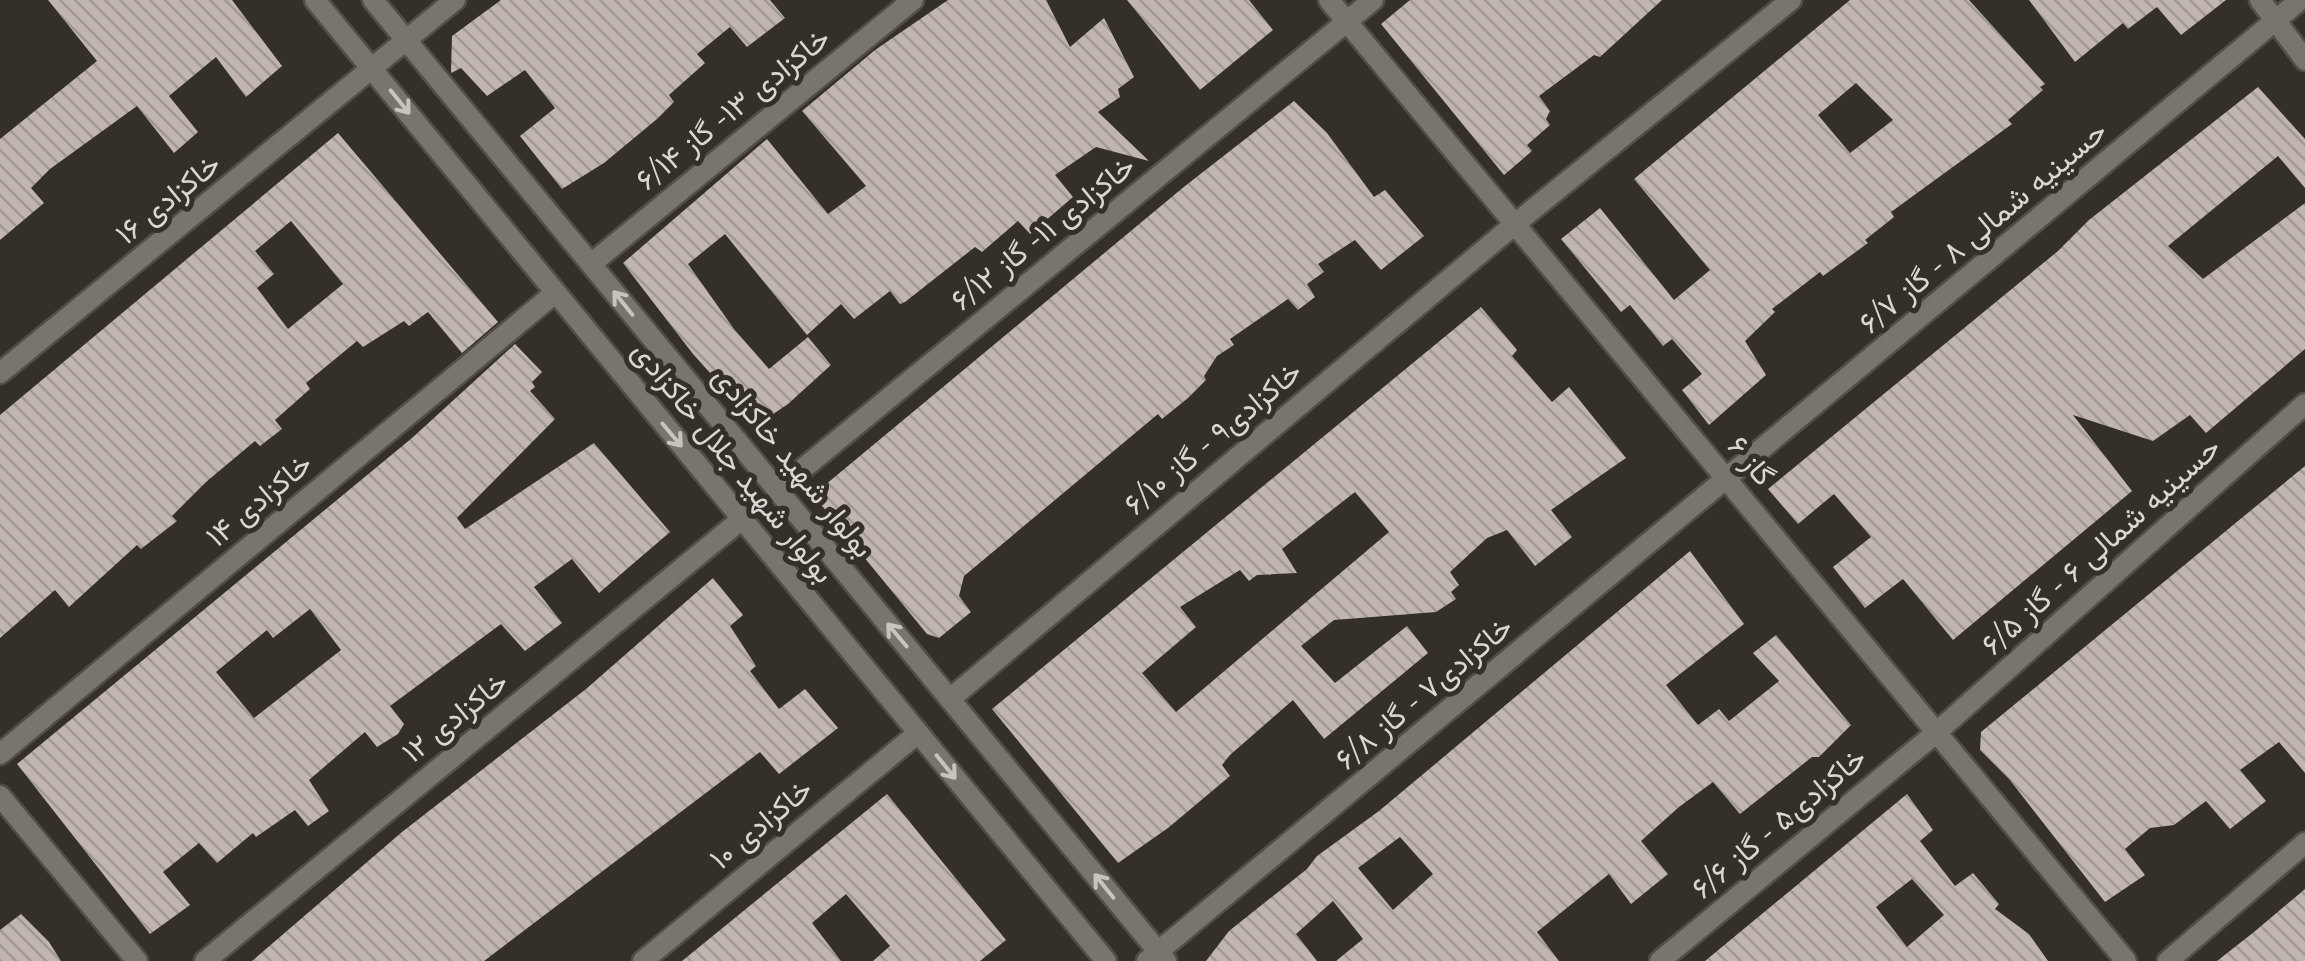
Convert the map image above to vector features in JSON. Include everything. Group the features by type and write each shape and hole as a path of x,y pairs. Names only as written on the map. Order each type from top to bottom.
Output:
{"street":[{"name":"بولوار شهید جلال خاکزادی","path":"315,0 1106,961"},
{"name":"بولوار شهید خاکزادی","path":"374,0 950,699 1157,958"},
{"name":"خاکزادی ۱۶","path":"0,373 374,71 455,0"},
{"name":"خاکزادی ۱۳- گاز ۶/۱۴","path":"591,264 913,0"},
{"name":"گاز ۶","path":"1328,0 2126,961"},
{"name":"خاکزادی ۱۱- گاز ۶/۱۲","path":"777,490 1373,0"},
{"name":"خاکزادی۹ - گاز ۶/۱۰","path":"950,699 1515,224 1791,0"},
{"path":"2260,0 2305,60"},
{"name":"حسینیه شمالی ۸ - گاز ۶/۷","path":"1728,481 2300,0"},
{"name":"خاکزادی ۱۴","path":"0,754 556,293"},
{"name":"حسینیه شمالی ۶ - گاز ۶/۵","path":"1937,732 2305,404"},
{"name":"خاکزادی۷ - گاز ۶/۸","path":"1157,958 1728,481"},
{"name":"خاکزادی ۱۲","path":"205,961 742,519"},
{"name":"خاکزادی۵ - گاز ۶/۶","path":"1660,961 1937,732"},
{"name":"خاکزادی ۱۰","path":"643,961 918,734"},
{"path":"0,796 136,961"},
{"path":"2168,961 2305,842"}],"building":[{"path":"48,0 232,0 282,66 246,97 216,57 169,96 198,132 174,153 137,106 50,169 31,188 44,203 0,240 0,139 97,61"},
{"path":"501,0 770,0 785,18 747,47 730,27 697,54 705,63 669,95 674,102 657,119 604,163 562,189 520,136 555,108 525,70 487,96 461,68 451,73 452,36"},
{"path":"948,0 1046,0 1070,47 1104,18 1134,77 1118,89 1120,97 1098,112 1149,161 1096,147 1055,175 1073,197 1030,234 1018,221 982,252 975,247 905,302 900,304 890,291 854,319 841,304 807,335 725,234 688,264 734,329 769,369 808,337 831,365 788,404 757,425 693,354 623,263 767,139 828,214 866,186 802,111 875,50"},
{"path":"1127,0 1249,0 1273,30 1200,90"},
{"path":"1410,0 1662,0 1600,57 1594,55 1539,96 1550,111 1546,119 1550,125 1527,145 1532,151 1504,175 1381,24"},
{"path":"1850,0 1969,0 2045,84 2008,120 2012,124 1891,212 1894,217 1865,240 1868,243 1823,276 1820,272 1772,309 1775,312 1745,341 1766,375 1709,425 1682,390 1702,374 1672,339 1663,346 1630,305 1621,312 1561,239 1600,208 1674,300 1710,270 1634,179","holes":["1856,83 1893,120 1850,153 1818,115"]},
{"path":"2029,0 2226,0 2181,35 2157,7 2128,29 2123,23 2075,62"},
{"path":"2258,87 2305,139 2305,188 2278,156 2168,246 2203,279 2305,203 2305,349 2206,433 2190,415 2153,441 2073,415 2132,491 1953,640 1903,579 1865,608 1833,567 1871,537 1834,494 1798,524 1768,489 2058,251 2089,220"},
{"path":"1294,101 1327,133 1374,197 1385,190 1424,236 1381,270 1355,240 1318,264 1324,272 1307,284 1315,297 1298,310 1288,299 1230,339 1234,345 1217,356 1204,376 1206,380 1188,398 1162,419 1158,414 964,576 959,596 971,612 939,638 927,634 813,495 1185,186"},
{"path":"338,133 498,322 462,353 428,312 409,326 404,321 363,347 357,341 306,383 310,389 275,420 282,429 260,446 255,441 206,482 172,516 177,521 141,549 137,545 69,607 55,590 0,638 0,415","holes":["291,221 343,284 288,329 257,288 274,274 255,251"]},
{"path":"1481,307 1517,350 1512,356 1552,402 1569,387 1626,458 1551,510 1572,537 1535,566 1507,530 1487,538 1450,572 1459,585 1451,592 1456,599 1436,612 1334,620 1301,646 1335,683 1407,626 1428,653 1324,739 1293,700 1230,755 1222,765 1230,776 1168,828 1118,863 992,709","holes":["1355,492 1389,532 1176,712 1142,673 1196,627 1180,607 1240,570 1249,581 1257,575 1297,573 1282,549"]},
{"path":"515,344 542,372 532,382 535,387 530,391 555,419 457,518 465,529 594,443 670,532 599,593 572,559 534,587 562,623 525,651 501,624 390,706 404,724 398,734 377,747 365,732 309,780 329,811 308,826 295,810 256,837 253,833 217,863 199,843 163,872 190,905 150,934 17,764 412,438","holes":["310,609 341,650 254,718 216,672 267,630 273,638"]},
{"path":"2305,466 2305,773 2279,742 2240,770 2266,801 2230,829 2206,801 2174,825 2150,828 2125,849 2145,875 2105,902 2009,779 1980,750 1981,732"},
{"path":"1690,551 1744,624 1666,685 1698,725 1719,709 1729,721 1779,681 1753,653 1776,635 1851,725 1819,757 1812,757 1740,814 1713,782 1679,807 1641,841 1668,874 1631,904 1609,874 1537,932 1559,961 1336,961 1363,939 1333,901 1296,934 1317,961 1206,961 1229,931 1307,869 1317,856 1379,811","holes":["1400,837 1433,874 1393,910 1358,868"]},
{"path":"713,578 743,615 730,626 756,666 750,671 779,709 805,689 838,728 779,774 760,752 484,961 252,961 402,832 586,689"},
{"path":"887,794 1006,940 980,961 873,961 890,946 846,894 812,923 841,961 682,961"},
{"path":"1907,794 1933,830 1920,841 1955,886 1973,873 1999,904 1995,909 2029,934 2048,961 1705,961","holes":["1912,879 1944,915 1907,947 1876,907"]},
{"path":"2305,889 2305,961 2217,961 2254,932"},
{"path":"21,914 49,942 61,961 0,961 0,930"}]}
